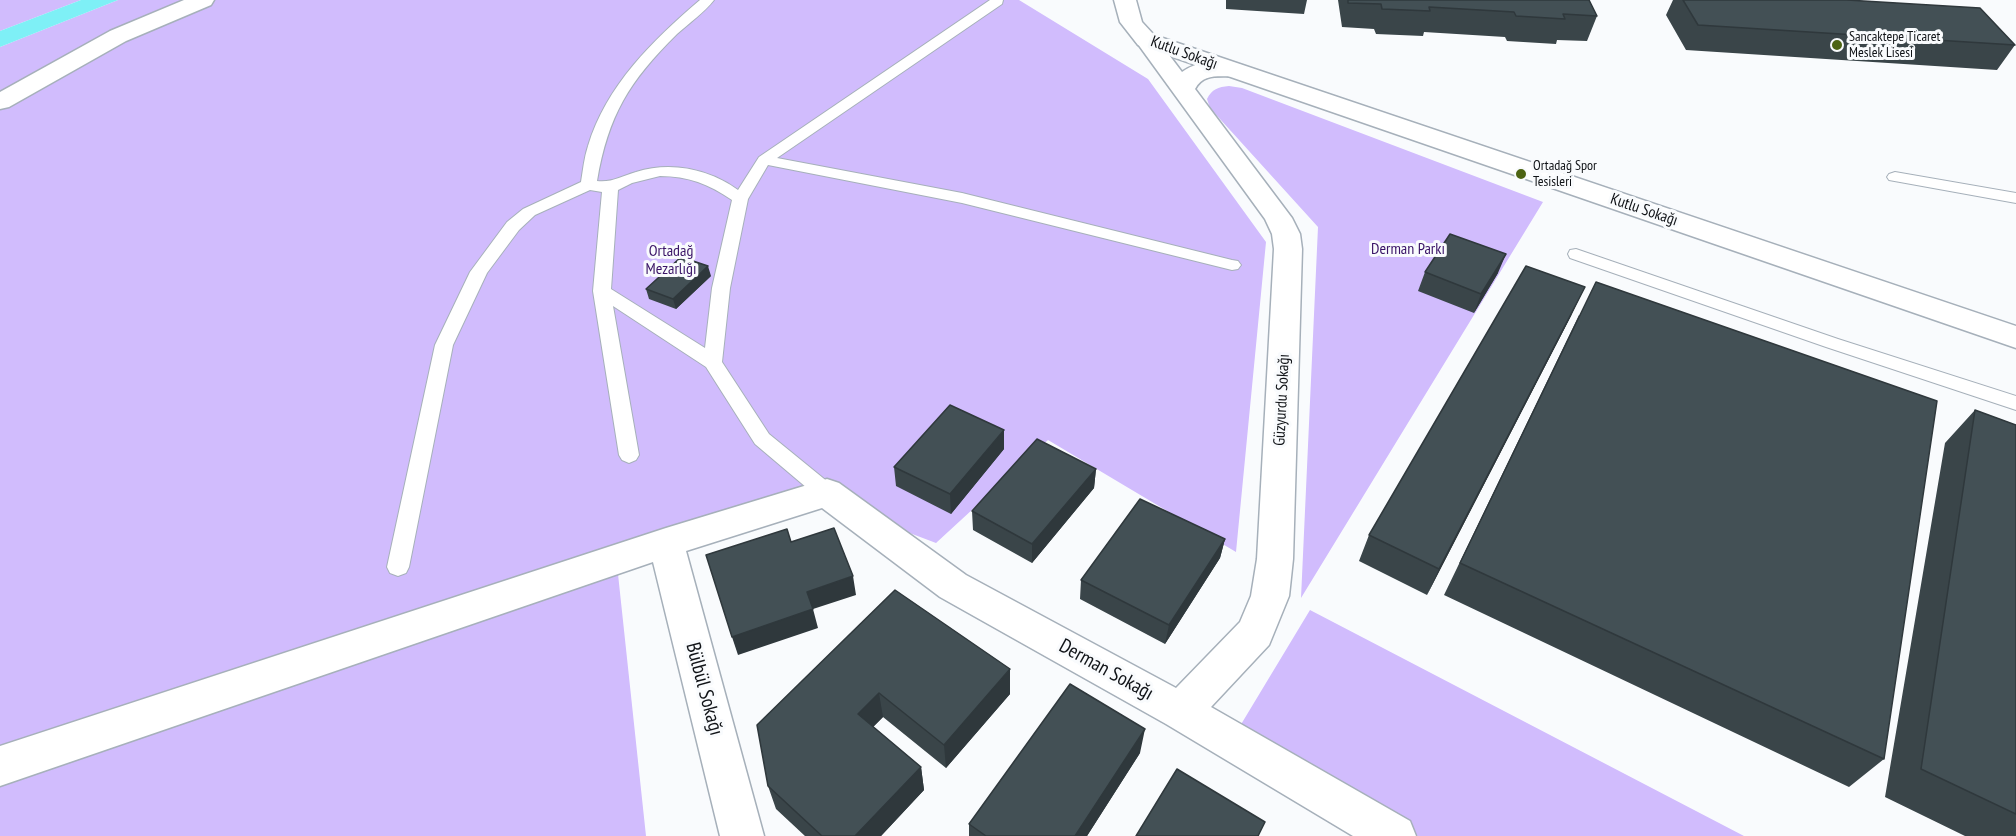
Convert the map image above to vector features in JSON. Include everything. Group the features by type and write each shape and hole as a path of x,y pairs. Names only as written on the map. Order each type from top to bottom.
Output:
{"street":[{"path":"0,102 118,36 203,0"},
{"name":"Kutlu Sokağı","path":"1125,0 1126,14 1131,25 1146,40 2016,337"},
{"name":"Güzyurdu Sokağı","path":"1146,40 1278,218 1286,234 1288,249 1275,559 1270,596 1255,633 1181,711"},
{"path":"1182,90 1188,78 1197,72 1233,70"},
{"path":"0,766 666,543 827,493"},
{"name":"Derman Sokağı","path":"827,493 953,586 1181,711 1394,836"},
{"name":"Bülbül Sokağı","path":"666,543 742,836"}],"lane":[{"path":"588,185 595,145 618,94 631,75 708,0"},
{"path":"713,362 721,288 740,199 764,160 997,1"},
{"path":"764,160 963,198 1232,265"},
{"path":"398,567 444,345 479,272 513,226 529,212 588,185 610,188 636,175 672,170 701,176 727,188 740,199"},
{"path":"1895,177 2016,198"},
{"path":"610,188 602,291 629,455"},
{"path":"1576,254 1832,344 2016,403"},
{"path":"602,291 713,362 762,439 827,493"}],"green space":[{"path":"0,0 81,0 0,31"},
{"name":"Ortadağ Mezarlığı","path":"118,0 1019,0 1148,79 1266,242 1236,552 1048,440 936,543 804,493 615,546 646,836 0,836 0,47"},
{"name":"Derman Parkı","path":"1229,86 1242,88 1543,202 1301,598 1318,227 1210,108 1207,99 1211,93"},
{"path":"1310,610 1744,836 1418,836 1237,731"}],"water":[{"path":"81,0 118,0 0,47 0,31"}],"building":[{"path":"1348,0 1589,0 1597,16 1563,14 1565,19 1516,16 1514,12 1429,7 1430,11 1382,9 1381,4 1348,3"},
{"path":"1683,0 1847,0 1980,8 2015,45 1698,25"},
{"path":"1450,234 1506,254 1481,294 1425,272"},
{"path":"681,257 708,266 673,299 646,289"},
{"path":"1526,266 1585,287 1439,569 1369,535"},
{"path":"1596,282 1937,401 1884,759 1460,563"},
{"path":"950,405 1004,430 950,494 894,467"},
{"path":"1975,410 2016,425 2016,814 1921,769"},
{"path":"1037,439 1096,469 1032,544 972,511"},
{"path":"1140,499 1225,539 1169,625 1081,580"},
{"path":"834,528 853,576 807,592 813,609 732,637 706,555 787,529 791,542"},
{"path":"895,590 1010,669 944,745 879,693 858,714 921,767 855,836 822,836 768,786 757,725"},
{"path":"1070,684 1145,729 1075,836 986,836 969,824"},
{"path":"1177,769 1265,822 1258,836 1136,836"}],"place":[{"name":"Sancaktepe Ticaret Meslek Lisesi","path":"1837,45"},
{"name":"Ortadağ Spor Tesisleri","path":"1521,174"}]}
